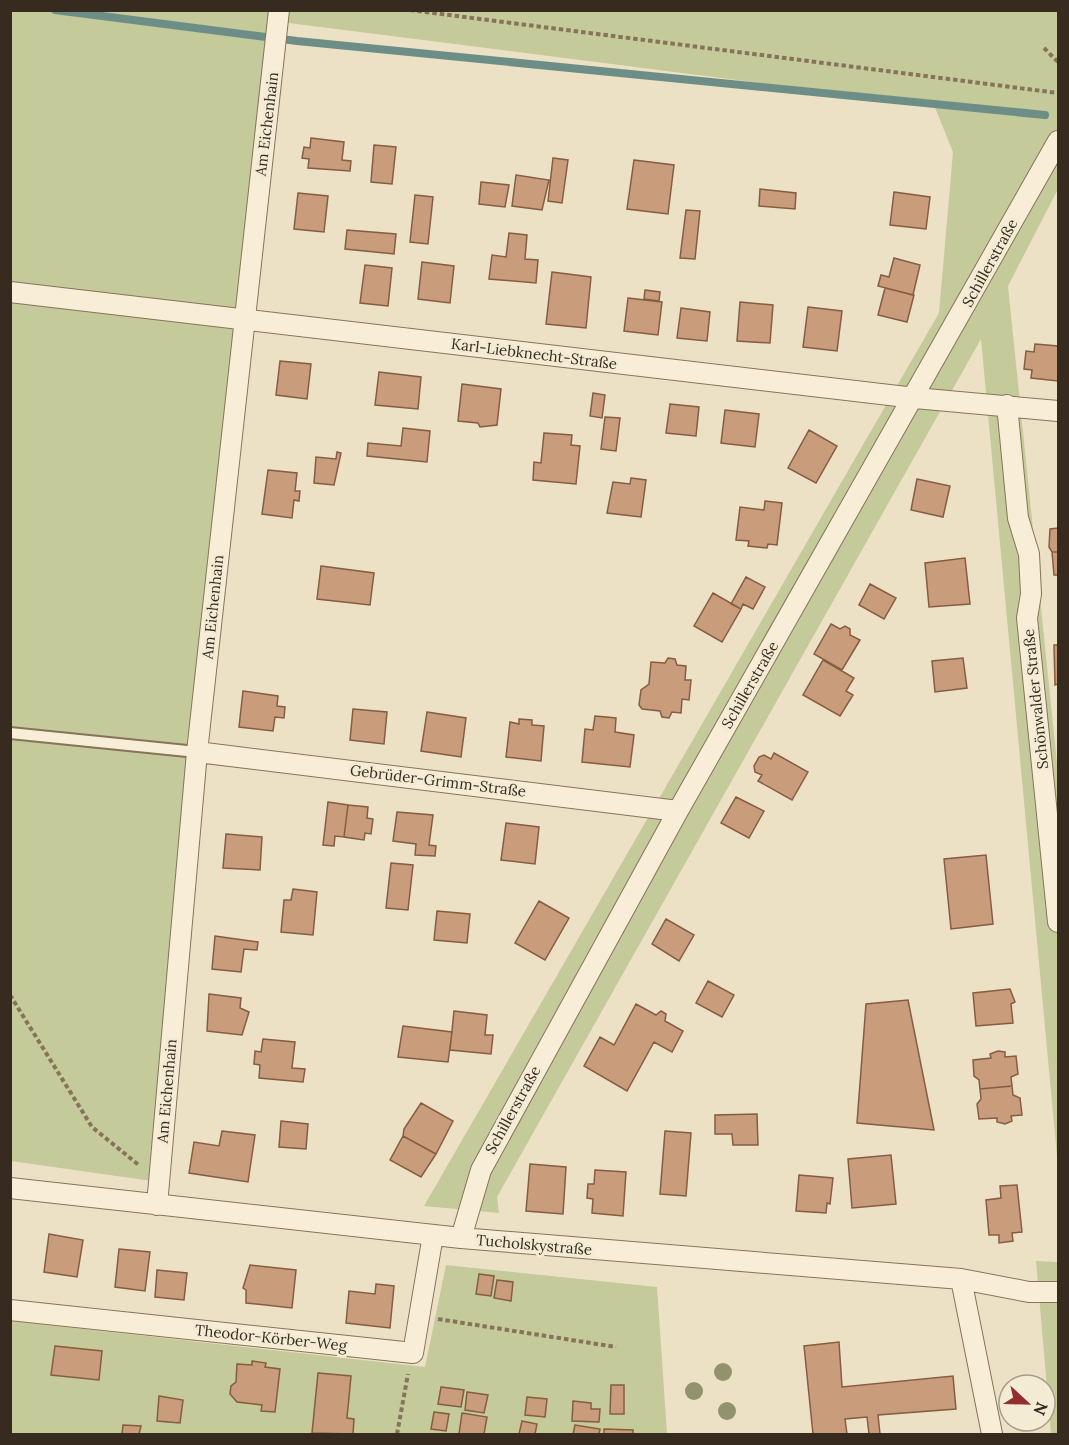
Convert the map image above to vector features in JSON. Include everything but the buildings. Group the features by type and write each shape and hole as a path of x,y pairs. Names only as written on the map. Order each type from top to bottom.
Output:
{"street":[{"name":"Am Eichenhain","path":"157,1205 197,752 276,50 278,15"},
{"name":"Schillerstraße","path":"461,1238 480,1170 678,811 915,398 1059,141"},
{"name":"Karl-Liebknecht-Straße","path":"10,292 915,398 1059,411"},
{"name":"Schönwalder Straße","path":"1007,405 1018,519 1029,554 1031,594 1027,618 1055,851 1059,922"},
{"name":"Gebrüder-Grimm-Straße","path":"197,752 678,811"},
{"name":"Tucholskystraße","path":"10,1188 461,1238 961,1279 1029,1292 1059,1292"},
{"path":"413,1353 433,1235"},
{"path":"961,1279 992,1434"},
{"name":"Theodor-Körber-Weg","path":"10,1310 413,1353"}],"lane":[{"path":"10,733 197,752"}],"path":[{"path":"410,10 1059,93"},
{"path":"1044,48 1059,62"},
{"path":"10,995 92,1128 159,1182"},
{"path":"420,1316 616,1347"},
{"path":"397,1434 413,1353"}],"green space":[{"path":"11,11 1058,11 1058,189 1008,286 1058,773 1058,1167 981,339 497,1197 499,1213 424,1206 939,313 953,152 934,105 273,21 159,1182 11,1161"},
{"path":"1036,1261 1058,1262 1058,1434 1051,1433 1057,1433 1057,1373 1046,1373"},
{"path":"446,1265 657,1287 667,1434 11,1434 11,1321 425,1367"}],"waterway":[{"path":"55,10 297,41 1045,115"}]}
